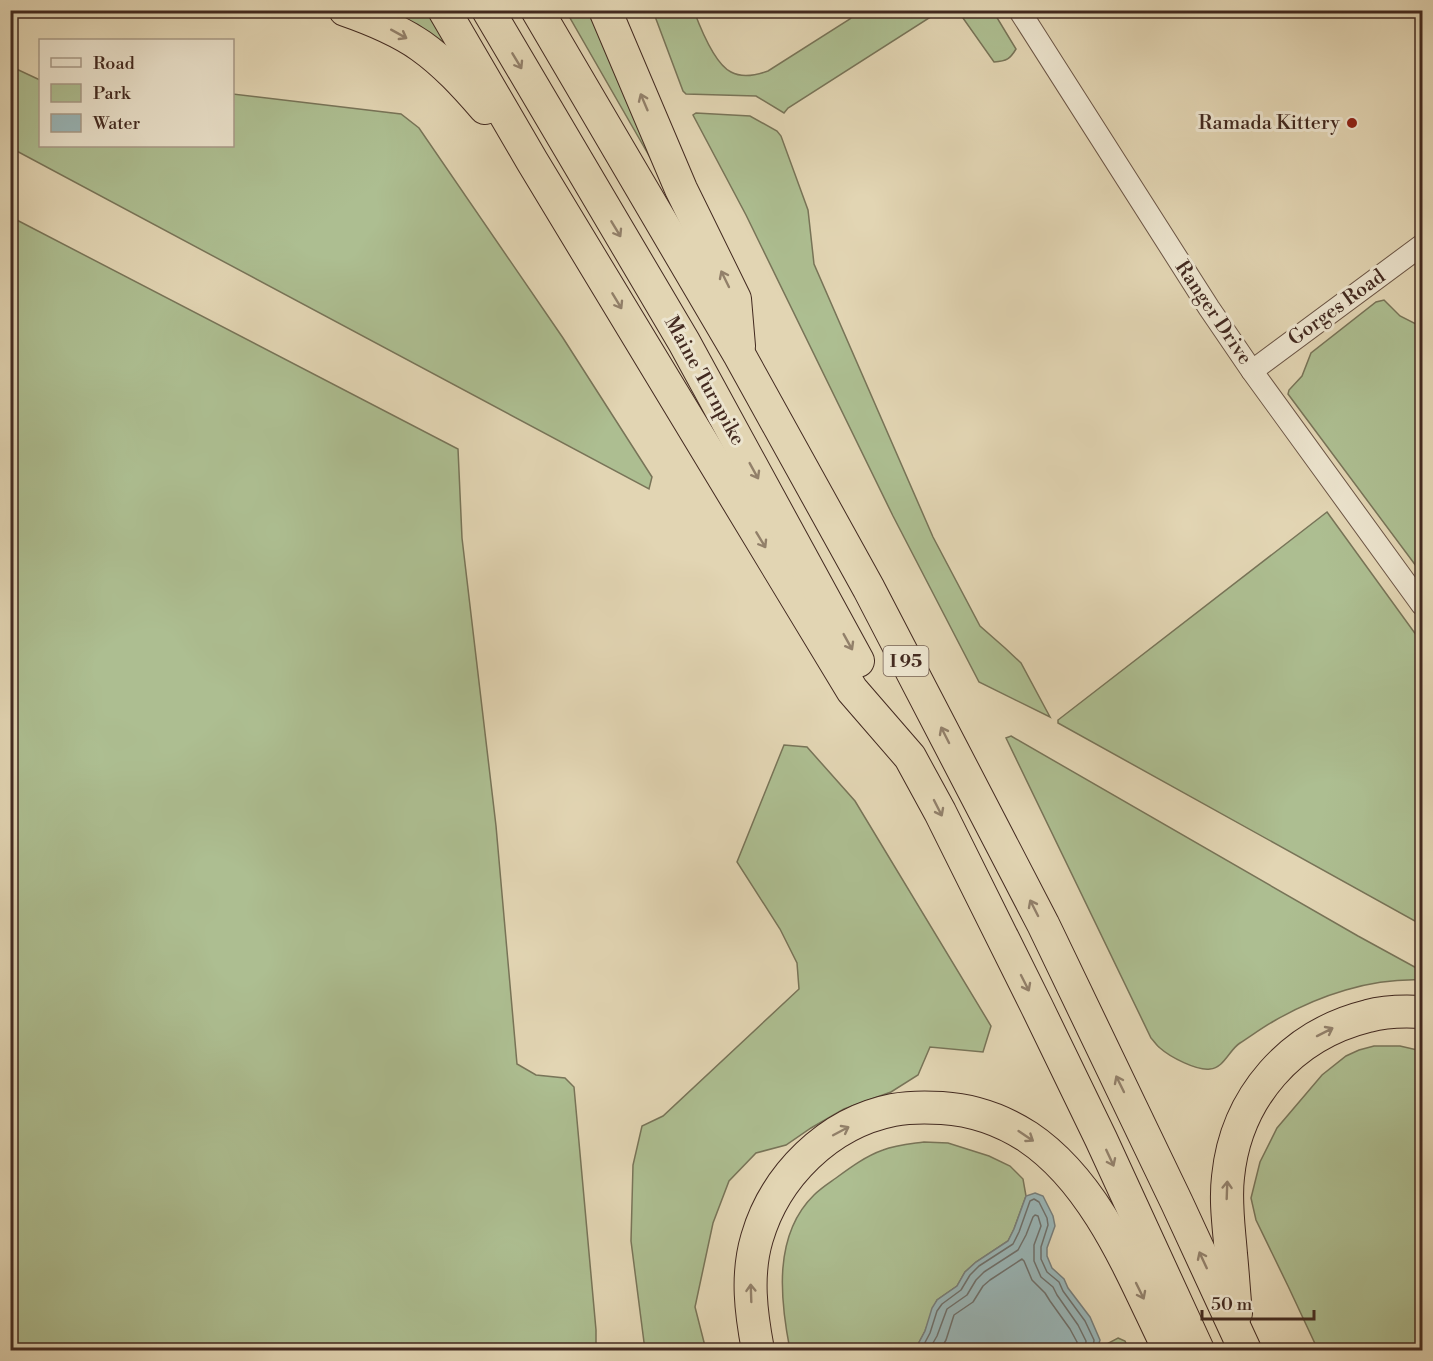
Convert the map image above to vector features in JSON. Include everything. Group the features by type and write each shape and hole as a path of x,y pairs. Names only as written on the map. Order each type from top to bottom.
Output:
{"highway":[{"path":"345,10 375,20 420,46 459,78 532,161"},
{"path":"444,10 532,161 852,690 910,757"},
{"name":"Maine Turnpike","path":"488,10 684,342 910,757"},
{"name":"I 95","path":"537,10 740,356 869,589 1043,924 1241,1341"},
{"path":"605,10 681,189 735,299 740,356"},
{"name":"I 95","path":"910,757 940,812 1047,1027 1198,1350"},
{"path":"1241,1341 1227,1203 1228,1177 1232,1150 1253,1100 1279,1064 1321,1033 1348,1021 1370,1015 1422,1012"},
{"path":"758,1350 751,1299 752,1259 756,1239 775,1196 790,1173 832,1136 868,1118 892,1110 915,1108 957,1109 994,1119 1028,1137 1046,1151 1065,1170 1104,1221 1169,1350"}],"street":[{"name":"Ranger Drive","path":"1019,10 1209,308 1422,605"},
{"name":"Gorges Road","path":"1252,371 1422,245"}],"green space":[{"path":"383,11 435,11 477,80"},
{"path":"566,11 596,11 690,227"},
{"path":"653,11 694,11 709,44 725,68 735,74 754,75 768,71 850,19 857,11 940,11 788,108 784,113 756,96 686,94"},
{"path":"958,11 993,11 1016,49 1012,55 1008,59 994,62"},
{"path":"10,66 39,80 39,147 234,147 234,94 401,114 419,128 563,338 652,477 649,489 11,148"},
{"path":"696,113 750,116 777,131 781,136 808,210 814,264 933,537 980,626 1021,663 1050,717 979,682 893,516 746,215 693,115"},
{"path":"11,217 458,449 462,538 496,826 517,1064 536,1075 565,1078 574,1087 596,1330 594,1350 11,1350"},
{"path":"1384,300 1400,316 1422,329 1422,574 1288,394 1302,376 1311,353 1376,302"},
{"path":"1327,512 1422,643 1422,925 1058,723 1058,720"},
{"path":"1011,736 1422,971 1422,980 1365,985 1309,1003 1270,1023 1240,1043 1215,1068 1198,1068 1170,1055 1151,1038 1006,738"},
{"path":"784,745 807,747 855,801 991,1026 983,1052 930,1047 918,1075 891,1092 844,1109 786,1145 756,1153 729,1181 713,1223 695,1307 706,1350 645,1350 631,1241 633,1165 642,1126 663,1116 799,989 797,963 780,929 737,862"},
{"path":"1374,1046 1400,1046 1422,1051 1422,1350 1318,1350 1256,1220 1251,1198 1260,1162 1277,1128 1322,1075 1346,1056"},
{"path":"924,1142 948,1143 989,1156 1010,1166 1023,1179 1026,1196 1008,1241 976,1262 965,1272 957,1286 937,1300 915,1350 790,1350 782,1289 783,1268 792,1229 801,1211 819,1190 877,1152"},
{"path":"1118,1338 1125,1341 1129,1350 1097,1350 1099,1348"}],"water":[{"path":"1035,1193 1043,1196 1053,1216 1055,1226 1047,1248 1047,1256 1052,1268 1064,1279 1090,1317 1100,1340 1097,1350 915,1350 937,1300 957,1286 965,1272 976,1262 1008,1241 1026,1196"}],"place":[{"name":"Ramada Kittery","path":"1352,123"}]}
